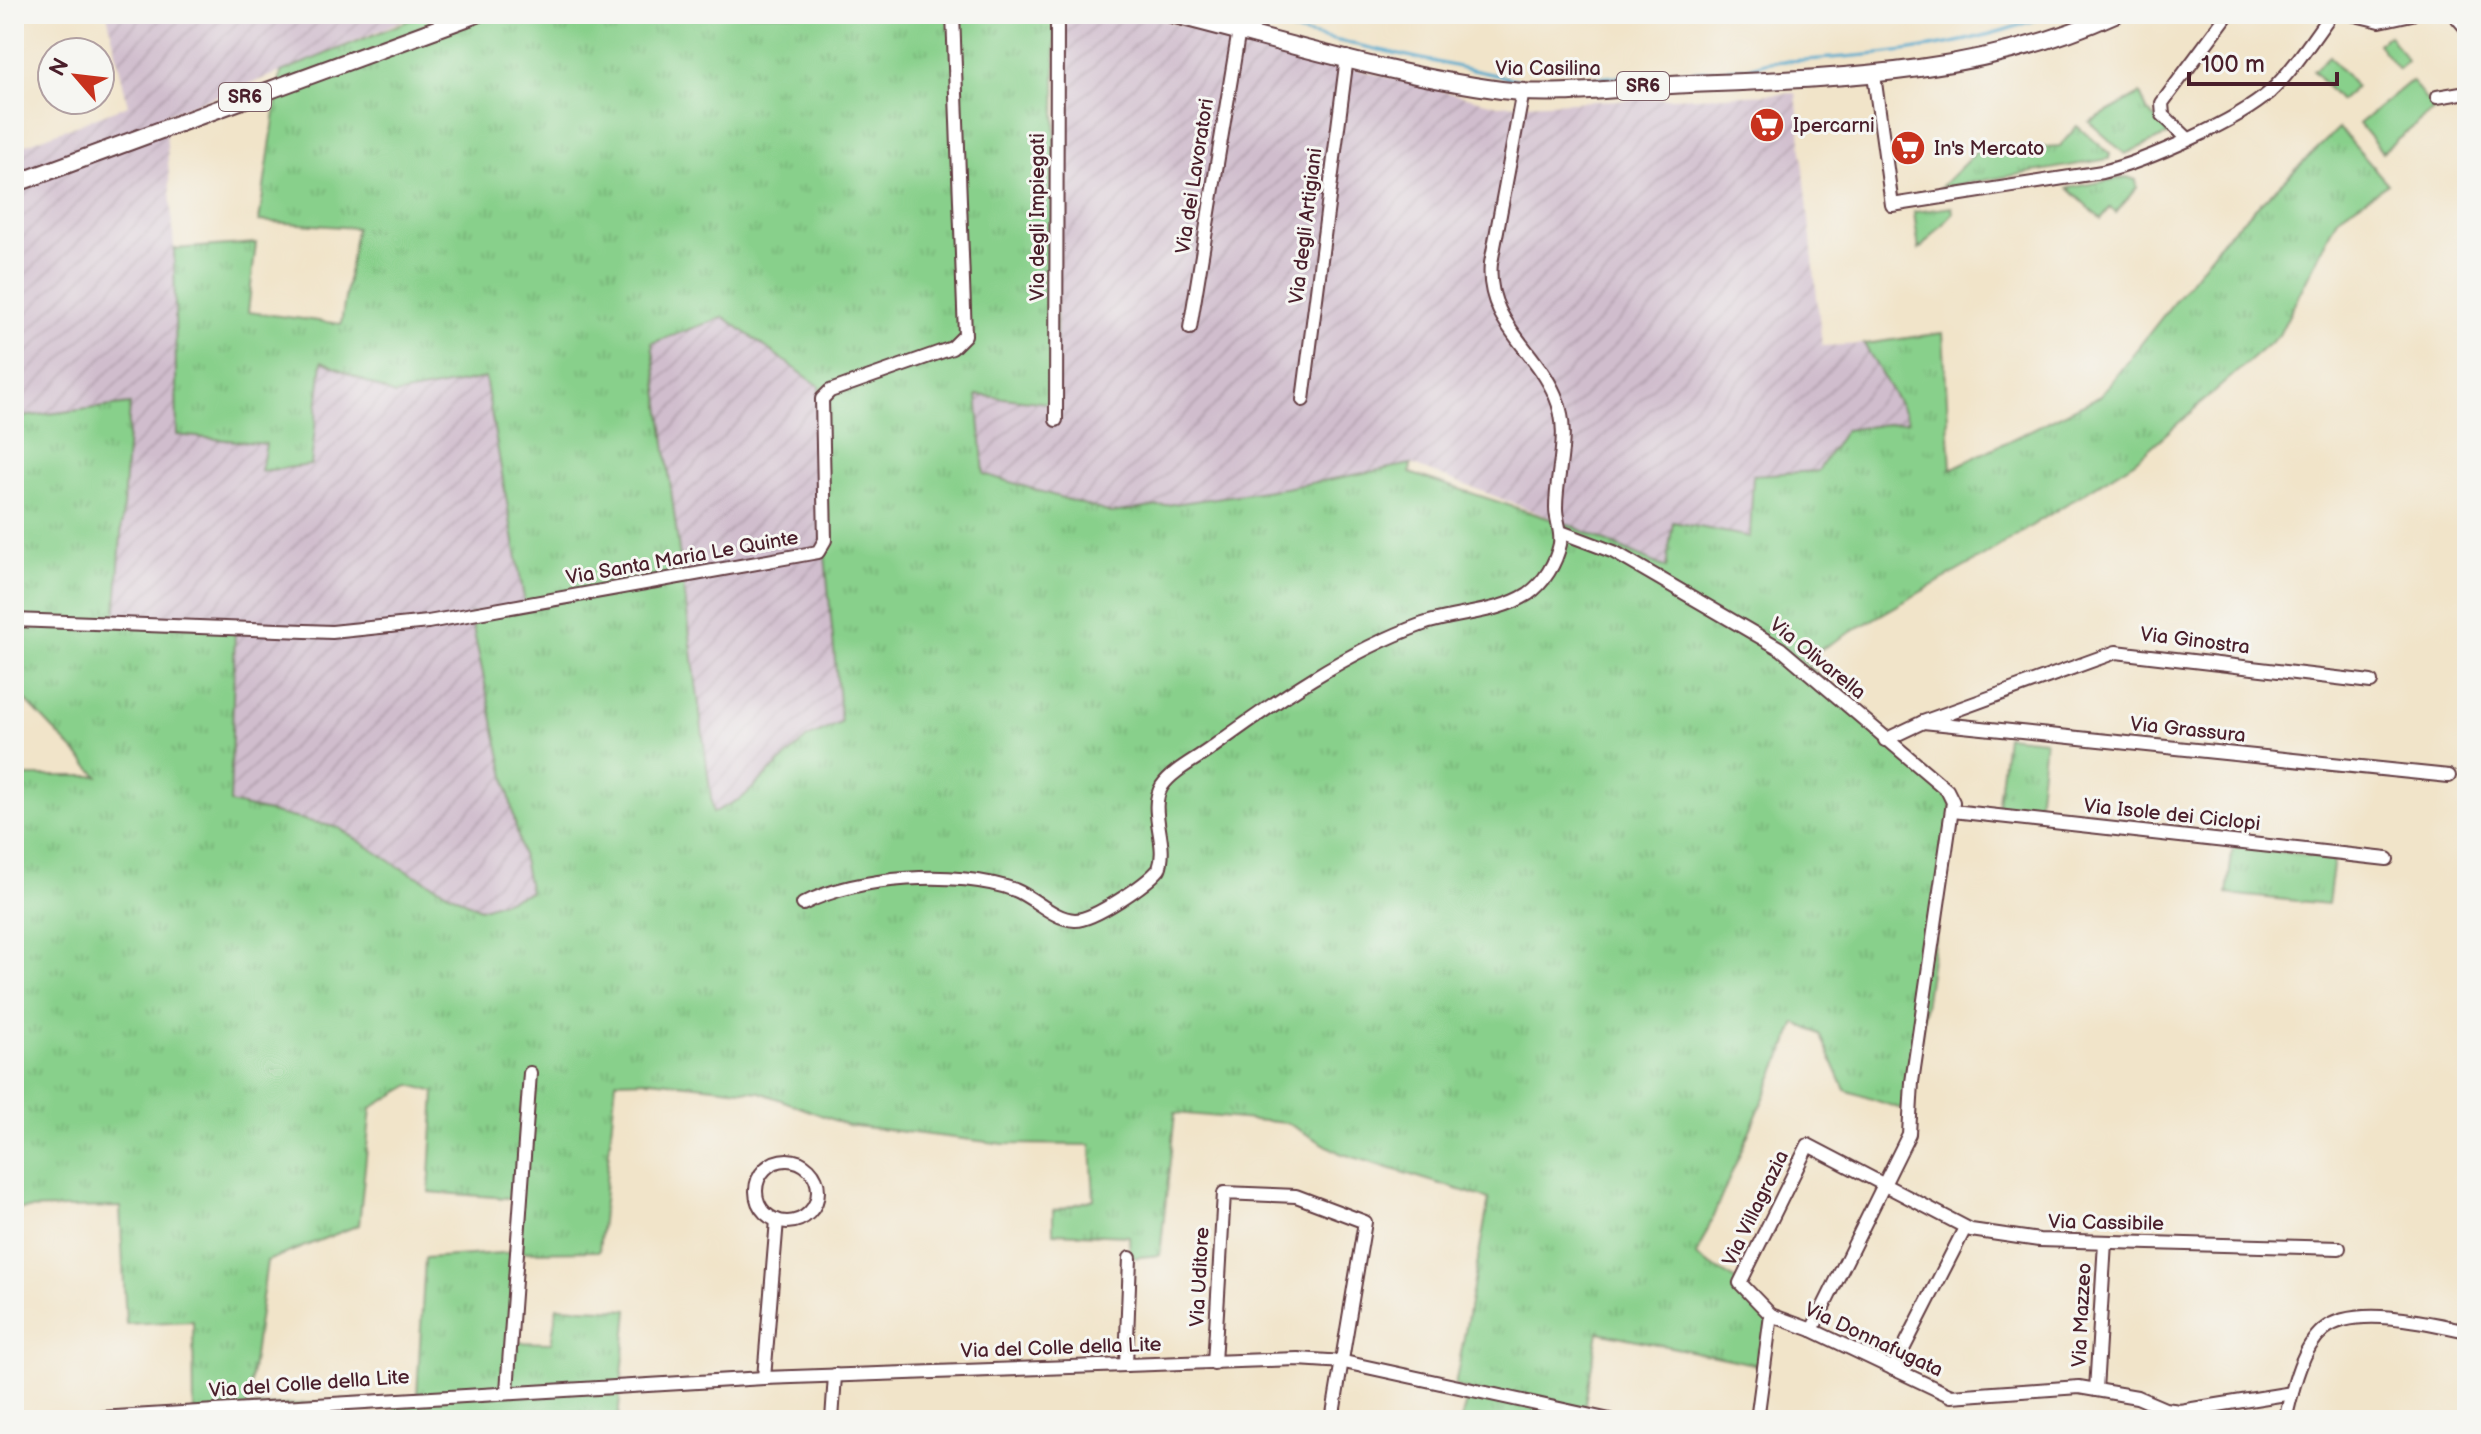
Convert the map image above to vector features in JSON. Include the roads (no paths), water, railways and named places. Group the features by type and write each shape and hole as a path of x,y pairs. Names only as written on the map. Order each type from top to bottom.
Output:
{"main road":[{"name":"SR6","path":"14,184 477,14"},
{"name":"Via Casilina","path":"1171,14 1459,83 1523,91 1874,75 1986,57 2115,14"}],"street":[{"name":"Via Santa Maria Le Quinte","path":"14,620 332,632 428,622 818,552 825,540 819,408 822,399 830,391 952,348 965,335 953,14"},
{"name":"Via degli Impiegati","path":"1056,420 1057,14"},
{"path":"2187,138 2163,115 2162,103 2228,14"},
{"path":"1874,75 1892,205 2114,169 2187,138 2243,111 2269,93 2331,14"},
{"path":"2351,14 2380,21 2412,14"},
{"path":"2454,14 2467,29"},
{"name":"Via dei Lavoratori","path":"1190,328 1239,30"},
{"name":"Via degli Artigiani","path":"1303,400 1347,57"},
{"path":"803,904 843,888 897,881 944,880 1012,889 1067,918 1092,916 1159,869 1163,853 1158,798 1167,780 1271,705 1355,654 1422,625 1526,594 1548,572 1561,532 1556,510 1563,438 1558,401 1549,382 1501,317 1491,293 1491,263 1523,91"},
{"path":"2437,97 2467,92"},
{"name":"Via Olivarella","path":"1561,532 1614,552 1743,624 1781,649 1947,790 1953,811"},
{"name":"Via Ginostra","path":"1885,740 1923,722 2116,652 2371,682"},
{"name":"Via Grassura","path":"1923,722 2449,776"},
{"path":"1812,1330 1909,1134 1912,1082 1953,811"},
{"name":"Via Isole dei Ciclopi","path":"1953,811 2387,859"},
{"path":"507,1391 530,1073"},
{"name":"Via Villagrazia","path":"1771,1315 1740,1283 1808,1145 1885,1184"},
{"path":"784,1160 802,1164 815,1179 816,1199 806,1215 787,1222 777,1220 762,1210 756,1192 757,1183 767,1167 784,1160"},
{"name":"Via Cassibile","path":"1885,1184 1965,1228 2039,1240 2339,1248"},
{"name":"Via Uditore","path":"1214,1363 1224,1193 1296,1196 1365,1222 1344,1362"},
{"path":"764,1378 777,1220"},
{"path":"1893,1369 1965,1228"},
{"name":"Via Mazzeo","path":"2096,1390 2105,1242"},
{"path":"1126,1365 1130,1258"},
{"path":"1757,1420 1771,1315"},
{"name":"Via Donnafugata","path":"1771,1315 1812,1330 1951,1396 2079,1387 2180,1411 2292,1393"},
{"path":"2285,1420 2292,1393 2316,1338 2339,1321 2390,1319 2467,1331"},
{"name":"Via del Colle della Lite","path":"66,1420 246,1414 507,1391 764,1378 1298,1359 1344,1362 1610,1420"},
{"path":"1332,1420 1344,1362"},
{"path":"832,1420 835,1375"}],"waterway":[{"path":"1545,81 1749,68 1768,62 1911,50 1981,36 2050,14"},
{"path":"1292,31 1524,81"}],"place":[{"name":"Ipercarni","path":"1767,125"},
{"name":"In's Mercato","path":"1908,148"}]}
